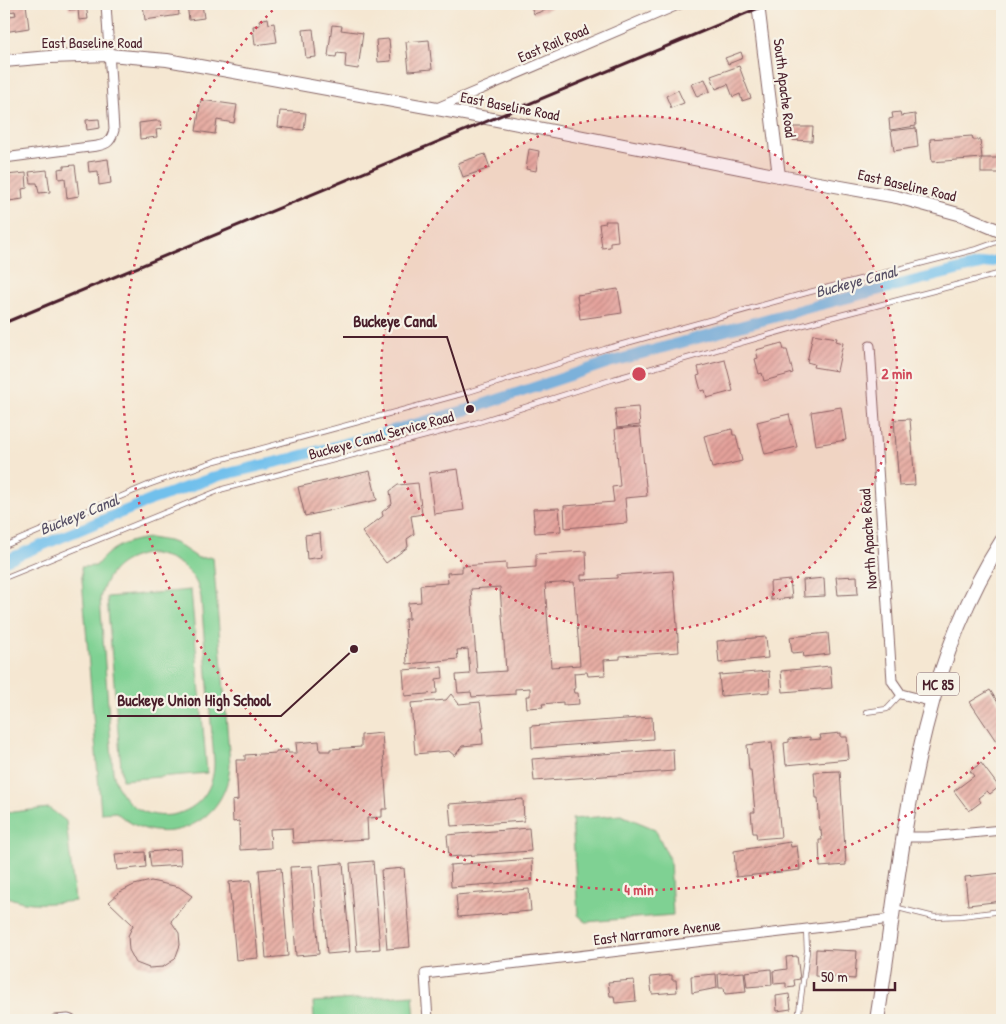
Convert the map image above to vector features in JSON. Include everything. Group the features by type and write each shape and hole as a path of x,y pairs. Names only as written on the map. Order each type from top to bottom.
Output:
{"main road":[{"name":"South Apache Road","path":"758,4 780,176"},
{"name":"East Baseline Road","path":"4,61 58,56 109,55 167,60 437,108 780,176 897,196 962,215 1002,232"},
{"name":"MC 85","path":"877,1020 910,802 933,702 944,664 969,602 1002,541"}],"street":[{"path":"4,158 97,146 112,140 114,130 106,4"},
{"name":"East Rail Road","path":"437,108 680,4"},
{"name":"North Apache Road","path":"870,346 892,681 901,694"},
{"path":"901,694 933,702"},
{"path":"904,837 928,837 1002,830"},
{"name":"East Narramore Avenue","path":"428,1020 425,974 806,929 892,913"},
{"path":"55,1020 71,1020"}],"lane":[{"name":"Buckeye Canal Service Road","path":"4,546 148,485 215,461 465,393 615,346 806,293 977,249 1002,240"},
{"name":"Buckeye Canal Service Road","path":"4,578 223,489 475,423 643,371 814,322 1002,273"},
{"path":"866,712 888,709 901,694"},
{"path":"892,913 934,917 1002,911"},
{"path":"797,1020 807,951 806,929"}],"green space":[{"path":"150,538 169,541 198,558 213,557 230,764 226,785 218,803 205,817 189,826 171,831 153,831 134,824 116,812 101,813 81,567 96,566 113,550 127,543","holes":["145,554 155,554 174,560 182,565 199,588 214,761 211,783 201,800 186,810 169,815 151,814 135,807 121,793 113,772 100,598 106,581 115,568 136,557"]},
{"path":"191,590 207,773 122,780 107,597"},
{"path":"49,808 66,821 75,901 30,903 12,899 4,895 4,813"},
{"path":"621,815 655,829 670,860 673,915 586,922 578,915 572,819"},
{"path":"413,995 415,1020 314,1020 313,1002"}],"building":[{"path":"8,4 26,4 29,28 4,32 4,17 16,15 15,11 9,12"},
{"path":"68,4 86,4 88,19 79,20 78,9 69,10"},
{"path":"143,4 178,4 179,15 145,20"},
{"path":"187,4 202,4 204,18 189,20"},
{"path":"530,4 549,4 551,8 534,14"},
{"path":"268,18 269,24 274,23 277,42 255,45 253,26 260,25 259,20"},
{"path":"332,25 342,26 341,30 363,33 358,69 345,67 346,54 337,53 336,57 328,56"},
{"path":"313,29 316,57 306,58 303,30"},
{"path":"389,39 391,61 378,62 376,40"},
{"path":"429,40 432,69 409,71 406,42"},
{"path":"741,52 743,58 728,64 725,58"},
{"path":"739,66 751,98 742,101 740,94 733,97 728,84 716,89 711,76"},
{"path":"705,79 710,91 697,97 691,84"},
{"path":"678,90 684,103 671,108 666,96"},
{"path":"201,100 237,105 234,123 217,120 215,134 196,131"},
{"path":"280,111 306,113 304,130 278,127"},
{"path":"900,112 901,116 915,114 916,126 890,130 889,119 893,118 892,113"},
{"path":"99,119 100,128 87,130 86,120"},
{"path":"161,121 162,129 156,130 157,137 140,139 139,123"},
{"path":"793,127 813,127 812,141 793,140"},
{"path":"916,128 918,147 894,151 891,131"},
{"path":"972,136 973,140 980,140 982,158 932,162 930,139"},
{"path":"529,149 539,151 536,171 526,169"},
{"path":"485,154 490,168 463,177 458,163"},
{"path":"981,158 1002,158 1002,173 981,173"},
{"path":"108,159 111,183 99,185 98,171 89,172 88,162"},
{"path":"75,165 79,196 67,198 65,178 59,179 58,169 64,168 64,166"},
{"path":"47,170 50,192 39,193 37,183 31,183 29,172"},
{"path":"26,173 27,188 22,189 23,199 9,201 6,175"},
{"path":"5,193 7,213 4,213"},
{"path":"605,221 616,221 618,241 610,242 610,247 602,248 599,224 606,223"},
{"path":"618,289 622,313 580,319 577,295"},
{"path":"813,334 837,338 836,341 843,343 837,371 813,367 814,364 807,362"},
{"path":"782,343 784,350 787,350 793,373 764,381 762,373 759,374 755,359 758,358 756,350"},
{"path":"725,360 733,391 707,398 705,390 701,391 697,376 700,375 698,367"},
{"path":"638,407 640,425 617,428 615,409"},
{"path":"841,407 846,440 816,445 811,412"},
{"path":"789,414 797,447 765,454 757,422"},
{"path":"910,419 915,485 899,486 894,420"},
{"path":"640,427 647,496 625,498 627,523 565,528 564,506 614,502 612,487 620,486 615,429"},
{"path":"732,429 733,435 736,435 742,461 712,468 704,436"},
{"path":"458,469 464,510 434,514 429,473"},
{"path":"370,471 377,500 305,516 298,487"},
{"path":"418,483 422,514 411,516 414,534 407,539 408,547 386,563 362,532 383,516 382,512 392,504 390,491 398,485"},
{"path":"559,508 561,531 535,533 533,509"},
{"path":"320,533 322,557 307,559 305,535"},
{"path":"586,551 587,575 581,575 581,580 617,578 617,575 673,571 679,652 620,656 620,659 604,660 605,675 588,676 587,672 574,673 575,689 573,689 574,693 578,693 579,704 563,705 563,702 542,704 543,707 527,708 526,696 530,696 530,688 515,689 515,694 472,697 471,692 458,693 456,675 470,674 468,649 457,650 458,659 407,664 405,619 409,619 408,603 421,602 420,585 448,583 447,573 462,572 462,566 506,563 506,569 536,567 536,554","holes":["574,582 580,665 551,667 545,584","500,587 506,671 477,673 471,589"]},
{"path":"857,576 858,594 838,595 836,577"},
{"path":"824,578 825,596 804,597 803,580"},
{"path":"790,580 792,598 771,600 770,582"},
{"path":"828,633 830,654 804,657 803,652 792,653 790,637"},
{"path":"766,637 768,658 719,663 717,641"},
{"path":"830,666 832,688 783,692 781,671"},
{"path":"442,667 443,678 436,679 437,693 405,696 403,670"},
{"path":"769,671 770,692 721,696 719,675"},
{"path":"990,690 1002,709 1000,711 1002,715 1002,737 996,741 970,702"},
{"path":"451,694 459,704 480,702 484,728 482,728 483,744 462,746 455,756 449,751 415,754 411,703 446,700"},
{"path":"652,717 653,739 532,748 531,726"},
{"path":"382,733 387,809 382,809 382,817 367,818 368,839 293,843 292,828 270,829 271,848 240,850 239,821 233,822 232,801 238,800 236,760 245,760 245,755 276,753 276,751 288,750 288,753 297,753 296,743 319,741 320,751 361,747 361,735"},
{"path":"841,733 841,737 847,737 849,759 786,765 784,743 789,742 789,739 810,737 810,740 821,739 820,735"},
{"path":"772,742 781,837 757,839 756,833 753,833 751,812 755,812 747,745"},
{"path":"673,749 674,771 534,781 532,759"},
{"path":"981,763 999,787 990,794 987,791 978,798 981,802 969,811 954,791 974,776 970,771"},
{"path":"840,771 846,865 820,867 819,840 822,840 814,772"},
{"path":"523,799 524,821 451,826 449,804"},
{"path":"529,828 531,851 449,857 447,835"},
{"path":"790,842 791,847 797,846 800,870 736,877 734,851"},
{"path":"180,849 181,865 151,867 149,852"},
{"path":"145,852 146,867 117,870 115,854"},
{"path":"532,859 533,881 451,887 450,865"},
{"path":"373,861 380,949 357,951 350,863"},
{"path":"343,863 350,952 327,954 320,865"},
{"path":"312,866 319,954 296,956 290,867"},
{"path":"281,868 288,956 266,958 259,870"},
{"path":"404,868 410,947 387,949 381,870"},
{"path":"1002,873 1002,901 968,905 965,877"},
{"path":"251,880 258,958 236,960 229,882"},
{"path":"151,881 179,887 192,896 171,921 179,933 180,945 175,959 163,967 149,968 136,963 129,950 128,936 133,925 109,902 120,892 134,885"},
{"path":"529,889 531,911 458,917 456,895"},
{"path":"816,949 857,951 855,979 815,976"},
{"path":"797,956 800,979 794,980 795,987 786,988 786,983 774,984 773,971 787,969 786,957"},
{"path":"771,969 772,985 747,987 745,972"},
{"path":"744,972 746,992 725,994 724,988 719,988 718,974"},
{"path":"716,974 717,988 692,993 691,976"},
{"path":"672,975 672,980 676,980 677,992 652,994 650,977"},
{"path":"634,980 636,1001 615,1003 614,996 610,996 608,982"},
{"path":"789,994 791,1009 777,1011 776,996"}],"waterway":[{"name":"Buckeye Canal","path":"4,561 154,499 218,476 293,458 470,409 607,363 811,307 1002,259"}],"railway":[{"path":"4,323 768,4"}],"place":[{"name":"Buckeye Canal","path":"470,409"},
{"name":"Buckeye Union High School","path":"354,649"}]}
